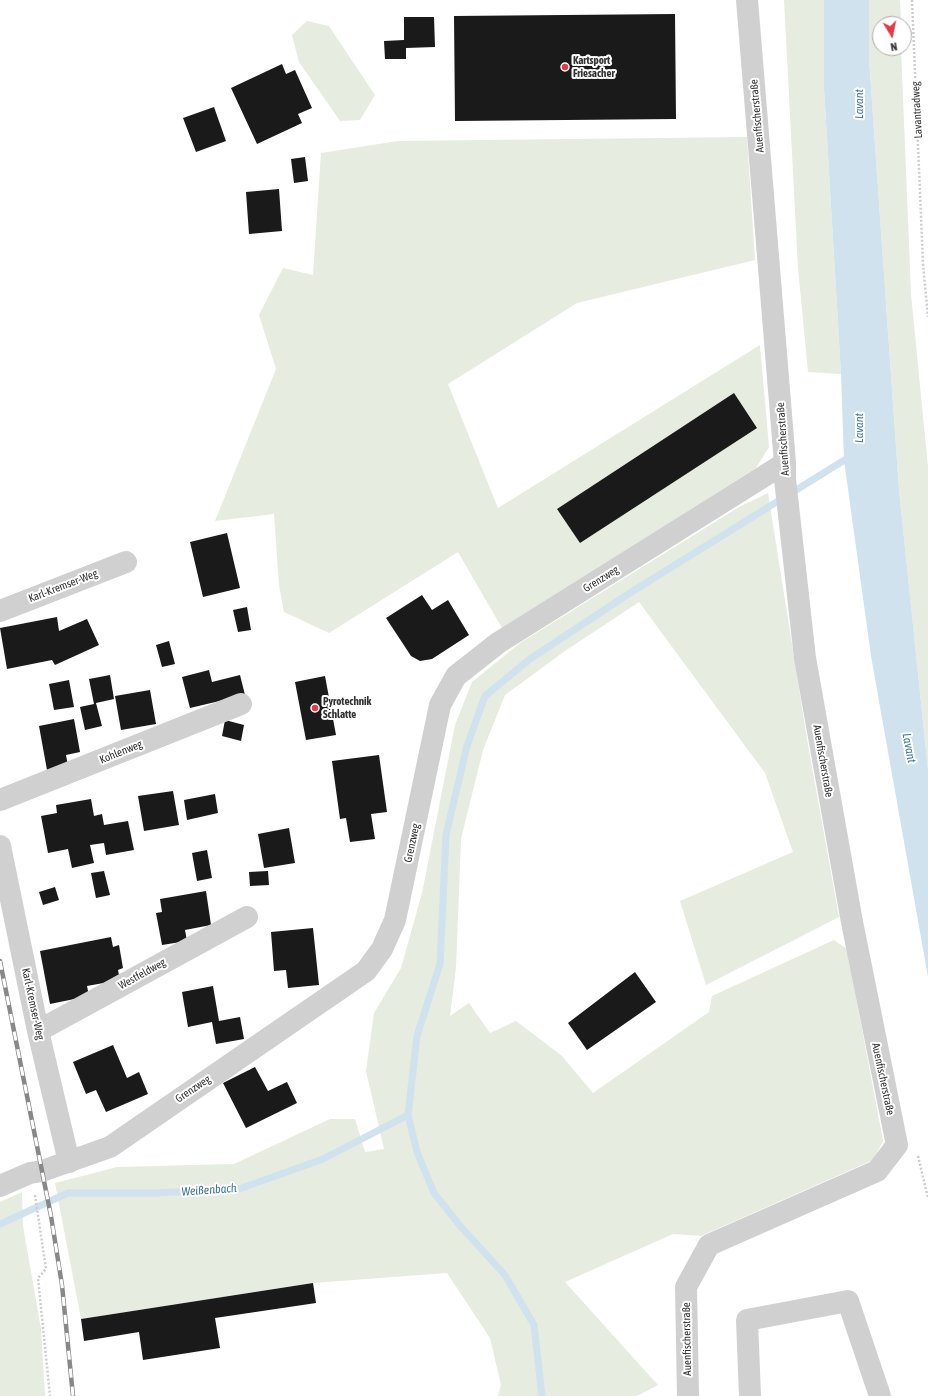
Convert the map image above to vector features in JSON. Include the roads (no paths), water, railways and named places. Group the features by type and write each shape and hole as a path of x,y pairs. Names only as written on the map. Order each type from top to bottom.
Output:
{"street":[{"name":"Auenfischerstraße","path":"688,1396 686,1287 709,1245 877,1171 897,1145 852,922 807,666 789,516 747,0"},
{"name":"Grenzweg","path":"0,1186 30,1173 68,1162 110,1147 366,971 382,949 395,920 440,705 456,676 498,643 785,471"},
{"name":"Karl-Kremser-Weg","path":"0,611 126,562"},
{"name":"Kohlenweg","path":"0,800 241,704"},
{"name":"Karl-Kremser-Weg","path":"0,846 38,1031 68,1162"},
{"name":"Westfeldweg","path":"38,1031 247,917"},
{"path":"750,1396 747,1320 848,1301 880,1396"}],"water":[{"name":"Lavant","path":"824,0 869,0 869,59 899,490 928,770 928,977 871,656 844,460 841,374 824,88"}],"waterway":[{"path":"542,1396 534,1325 505,1275 462,1228 434,1193 417,1152 408,1115 417,1036 440,964 446,835 467,746 485,696 530,659 633,591 851,456"},
{"name":"Weißenbach","path":"0,1224 68,1193 155,1193 239,1189 323,1159 408,1115"}],"railway":[{"path":"0,961 51,1216 62,1285 73,1396"}],"place":[{"name":"Kartsport Friesacher","path":"565,67"},
{"name":"Pyrotechnik Schlatte","path":"315,708"}]}
